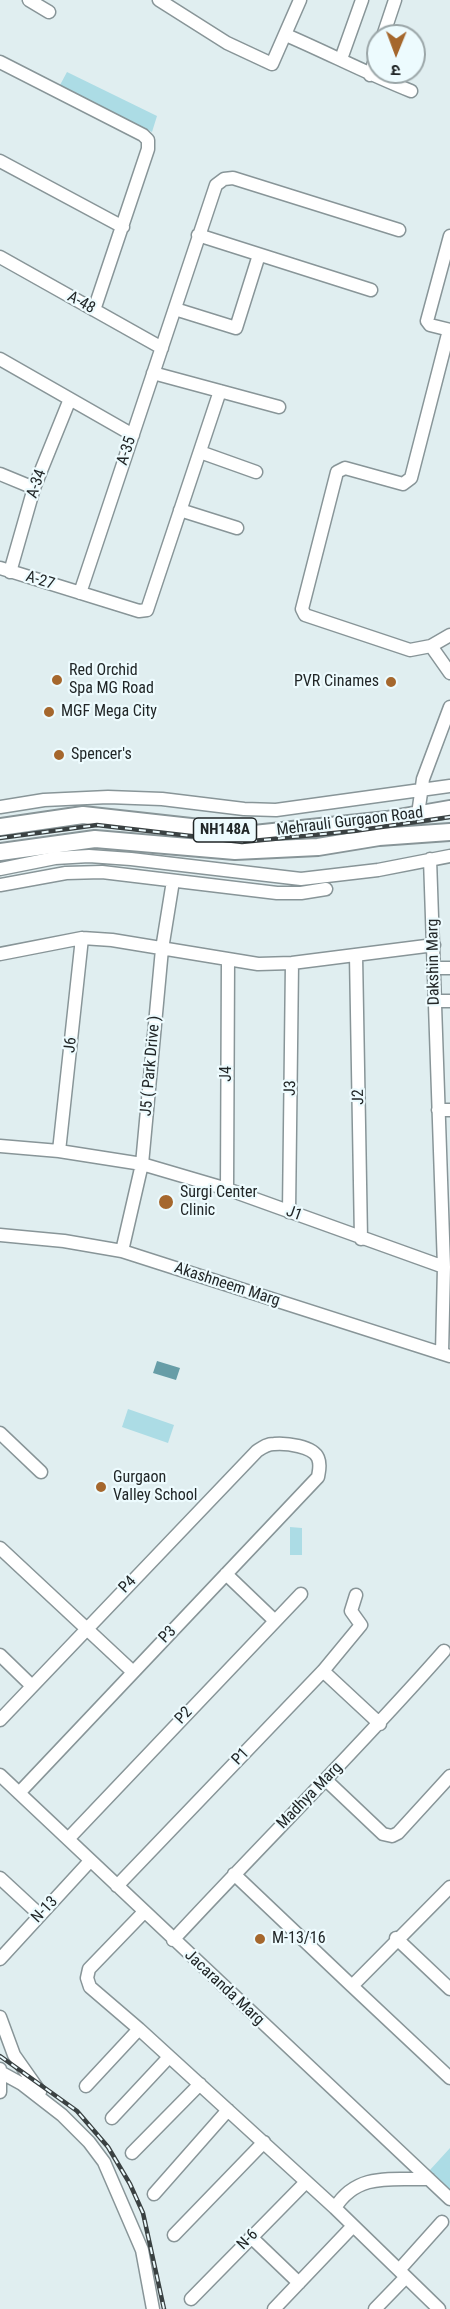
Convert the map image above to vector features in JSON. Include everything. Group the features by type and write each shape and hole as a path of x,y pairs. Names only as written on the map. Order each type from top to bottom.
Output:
{"highway":[{"name":"Mehrauli Gurgaon Road","path":"0,827 82,815 254,834 387,820 450,809"},
{"name":"Mehrauli Gurgaon Road","path":"0,852 95,839 235,851 318,847 379,837 450,832"}],"street":[{"path":"29,0 49,12"},
{"path":"159,0 227,42 269,64 273,63 300,0"},
{"path":"341,59 362,0"},
{"path":"386,24 395,0"},
{"path":"286,35 366,73"},
{"path":"0,62 143,135 148,141 148,149 94,310"},
{"path":"393,84 411,91"},
{"path":"0,161 123,227"},
{"name":"A-35","path":"80,593 216,185 224,179 233,178 399,230"},
{"path":"198,235 371,290"},
{"path":"449,637 431,646 408,649 305,615 302,606 337,472 345,468 403,484 411,477 449,330 428,324 427,319 450,236"},
{"path":"175,309 236,328 259,255"},
{"name":"A-48","path":"0,257 162,348"},
{"path":"0,359 133,435"},
{"path":"153,373 279,407"},
{"path":"220,391 180,510 237,528"},
{"name":"A-34","path":"5,570 34,488 70,399"},
{"path":"200,452 256,472"},
{"path":"0,474 34,488"},
{"name":"A-27","path":"5,570 139,611 147,610 180,510"},
{"path":"431,646 450,673"},
{"path":"418,814 420,790 450,708"},
{"path":"0,807 44,800 108,797 162,799 244,809 276,810 450,786"},
{"path":"0,869 55,858 88,856 301,879 378,870 450,856"},
{"name":"Dakshin Marg","path":"430,859 436,1038 444,1110 446,1354"},
{"path":"0,885 66,873 102,873 277,892 301,893 326,889"},
{"name":"J5 ( Park Drive )","path":"122,1251 142,1164 162,949 173,880"},
{"path":"0,954 82,938 112,940 258,964 292,963 434,945"},
{"name":"J6","path":"59,1151 82,938"},
{"name":"J2","path":"356,955 361,1239"},
{"name":"J4","path":"227,1189 228,959"},
{"name":"J3","path":"290,1212 292,963"},
{"path":"434,968 450,968"},
{"path":"435,1001 450,1001"},
{"path":"436,1038 450,1037"},
{"name":"J1","path":"0,1146 59,1151 142,1164 227,1189 444,1267"},
{"name":"Akashneem Marg","path":"0,1235 64,1241 122,1251 446,1354"},
{"path":"0,1433 41,1472"},
{"name":"P4","path":"0,1720 257,1451 266,1445 276,1443 308,1449 317,1456 320,1466 318,1477"},
{"name":"P3","path":"19,1793 318,1477"},
{"path":"0,1548 133,1672"},
{"path":"226,1574 274,1620"},
{"name":"P2","path":"68,1839 301,1594"},
{"name":"P1","path":"117,1886 322,1671 361,1625 351,1611 356,1595"},
{"name":"Madhya Marg","path":"173,1940 380,1724 444,1651"},
{"path":"0,1655 32,1686"},
{"path":"322,1671 380,1724"},
{"name":"Jacaranda Marg","path":"0,1775 450,2199"},
{"path":"326,1780 383,1834 392,1836 398,1833 450,1776"},
{"name":"N-13","path":"0,1959 90,1861"},
{"path":"234,1874 450,2078"},
{"path":"0,1878 40,1915"},
{"path":"352,1986 396,1938 448,1893"},
{"path":"144,1912 89,1969 87,1978 90,1988 264,2142 439,2309"},
{"path":"396,1938 450,1989"},
{"path":"0,2017 19,2063 47,2102"},
{"path":"86,2086 139,2029"},
{"path":"112,2118 170,2057"},
{"path":"0,2092 1,2071 47,2102 89,2142 104,2162 142,2250 153,2309"},
{"path":"132,2153 200,2084"},
{"path":"154,2194 228,2110"},
{"path":"174,2235 264,2142"},
{"path":"335,2208 345,2194 358,2185 370,2181 429,2179"},
{"name":"N-6","path":"191,2299 306,2182"},
{"path":"375,2309 441,2222"},
{"path":"274,2309 353,2226"},
{"path":"251,2237 298,2283"}],"shaded area":[{"path":"67,72 157,116 152,132 60,85"},
{"path":"157,1361 180,1368 176,1380 153,1373"},
{"path":"128,1409 174,1425 168,1443 122,1427"},
{"path":"290,1527 302,1528 302,1555 290,1555"},
{"path":"450,2148 450,2191 429,2171"}],"railway":[{"path":"0,838 97,825 242,842 354,831 450,817"},
{"path":"0,2056 77,2111 108,2147 130,2184 143,2213 164,2309"}],"place":[{"name":"Red Orchid Spa MG Road","path":"57,680"},
{"name":"PVR Cinames","path":"391,682"},
{"name":"MGF Mega City","path":"49,712"},
{"name":"Spencer's","path":"59,755"},
{"name":"Surgi Center Clinic","path":"166,1202"},
{"name":"Gurgaon Valley School","path":"101,1487"},
{"name":"M-13/16","path":"260,1939"}]}
